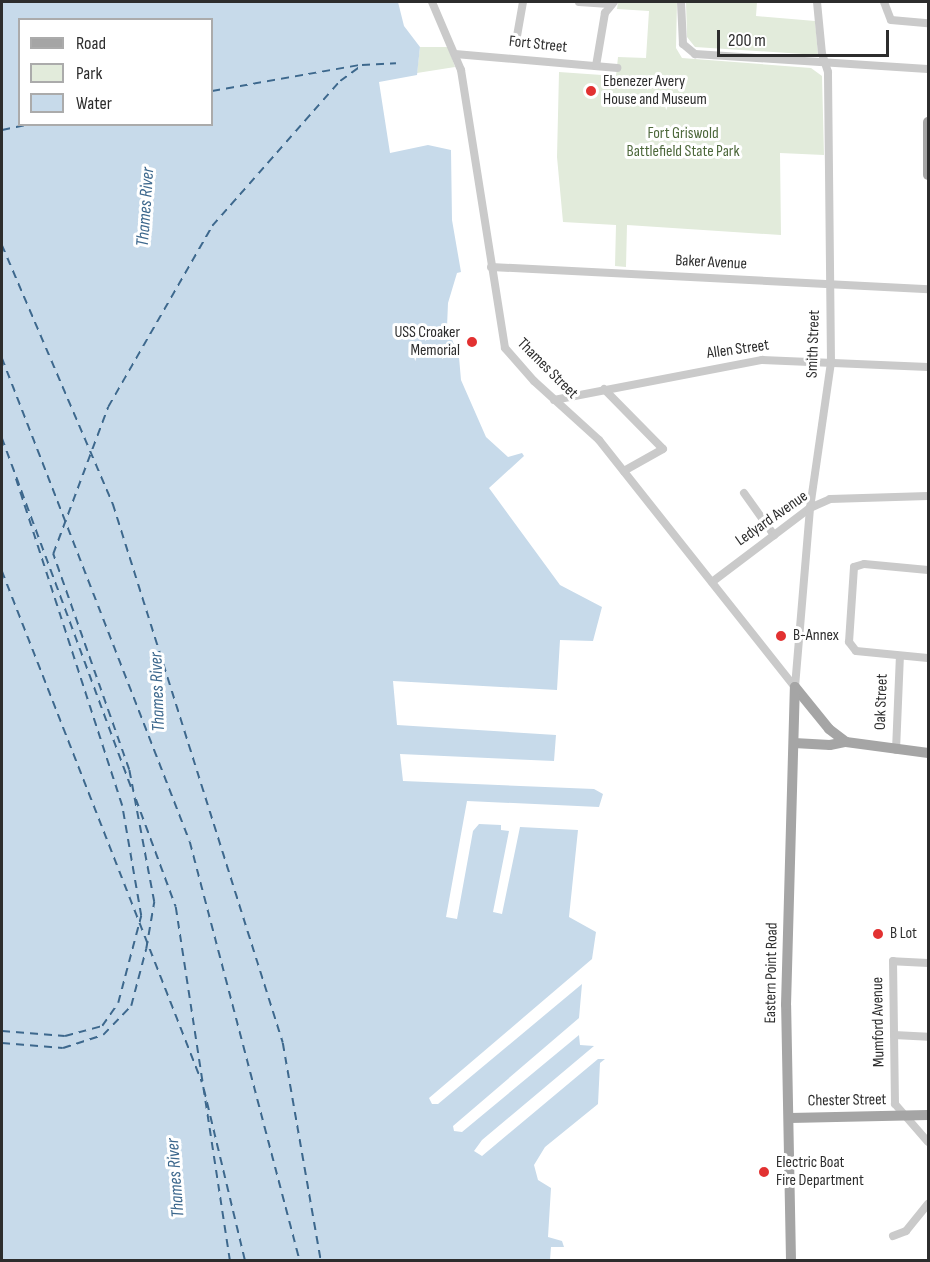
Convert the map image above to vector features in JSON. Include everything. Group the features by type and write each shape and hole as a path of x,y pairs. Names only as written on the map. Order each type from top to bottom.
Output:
{"main road":[{"path":"928,122 928,175"},
{"path":"795,687 829,729 846,742"},
{"name":"Eastern Point Road","path":"791,1260 786,1005 795,687"},
{"path":"794,743 830,745 846,742 928,753"},
{"name":"Chester Street","path":"790,1118 928,1115"}],"street":[{"name":"Thames Street","path":"432,2 455,54 505,348 554,400 599,440 795,687"},
{"path":"517,36 523,2"},
{"path":"579,2 612,3 596,66"},
{"path":"681,2 682,41 688,51 928,69"},
{"name":"Smith Street","path":"795,687 810,508 831,362 828,72 817,2"},
{"path":"884,2 891,20 928,23"},
{"name":"Fort Street","path":"455,54 617,68"},
{"name":"Baker Avenue","path":"491,267 928,289"},
{"name":"Allen Street","path":"554,400 753,361 928,367"},
{"path":"604,389 663,449 624,471"},
{"path":"744,493 774,535"},
{"name":"Ledyard Avenue","path":"712,582 810,508 839,496 928,496"},
{"path":"928,570 864,564 854,567 850,648 928,658"},
{"name":"Oak Street","path":"896,750 900,656"},
{"name":"Mumford Avenue","path":"928,963 893,961 895,1104 928,1142"},
{"path":"894,1035 928,1037"},
{"path":"893,1236 906,1231 928,1204"}],"green space":[{"name":"Fort Griswold Battlefield State Park","path":"618,2 677,2 676,48 682,58 811,68 822,76 824,155 780,153 781,235 627,225 626,267 615,266 616,225 563,222 557,157 559,72 616,76 618,57 646,58 649,11 617,9"},
{"path":"686,2 757,2 756,16 815,21 818,55 695,47 687,37"},
{"path":"420,47 448,47 455,67 417,73"}],"water":[{"name":"Thames River","path":"2,2 398,2 404,26 420,47 417,75 379,82 390,153 428,145 451,150 452,220 461,272 457,273 448,303 447,327 459,357 461,380 486,437 508,457 522,453 524,456 489,488 560,585 602,607 593,641 560,640 557,690 393,681 397,725 556,735 554,761 400,754 403,781 594,789 603,794 599,807 467,801 446,917 457,919 473,831 479,824 501,825 501,830 509,831 493,912 502,914 520,827 578,830 569,917 596,932 592,959 429,1098 432,1104 438,1104 582,984 579,1018 453,1126 454,1131 462,1132 579,1035 580,1045 594,1046 482,1140 474,1151 482,1156 598,1059 605,1059 600,1063 598,1104 545,1147 534,1165 538,1180 551,1188 548,1237 562,1241 564,1247 551,1247 550,1260 2,1260"}],"ferry route":[{"path":"2,1043 63,1048 103,1035 131,1006 146,949 154,902 129,770 53,554 108,407 212,226 340,81 362,65 396,63"},
{"path":"213,91 359,65"},
{"path":"2,130 21,126"},
{"path":"2,245 113,504 283,1043 321,1260"},
{"path":"2,358 190,842 300,1260"},
{"path":"2,438 132,789"},
{"path":"2,1031 65,1036 102,1026 118,1003 141,916 122,806 15,477"},
{"path":"2,571 202,1082"},
{"path":"136,799 176,907 230,1260"},
{"path":"204,1089 245,1260"}],"place":[{"name":"Ebenezer Avery House and Museum","path":"591,91"},
{"name":"USS Croaker Memorial","path":"472,342"},
{"name":"B-Annex","path":"781,636"},
{"name":"B Lot","path":"878,934"},
{"name":"Electric Boat Fire Department","path":"764,1172"}]}
